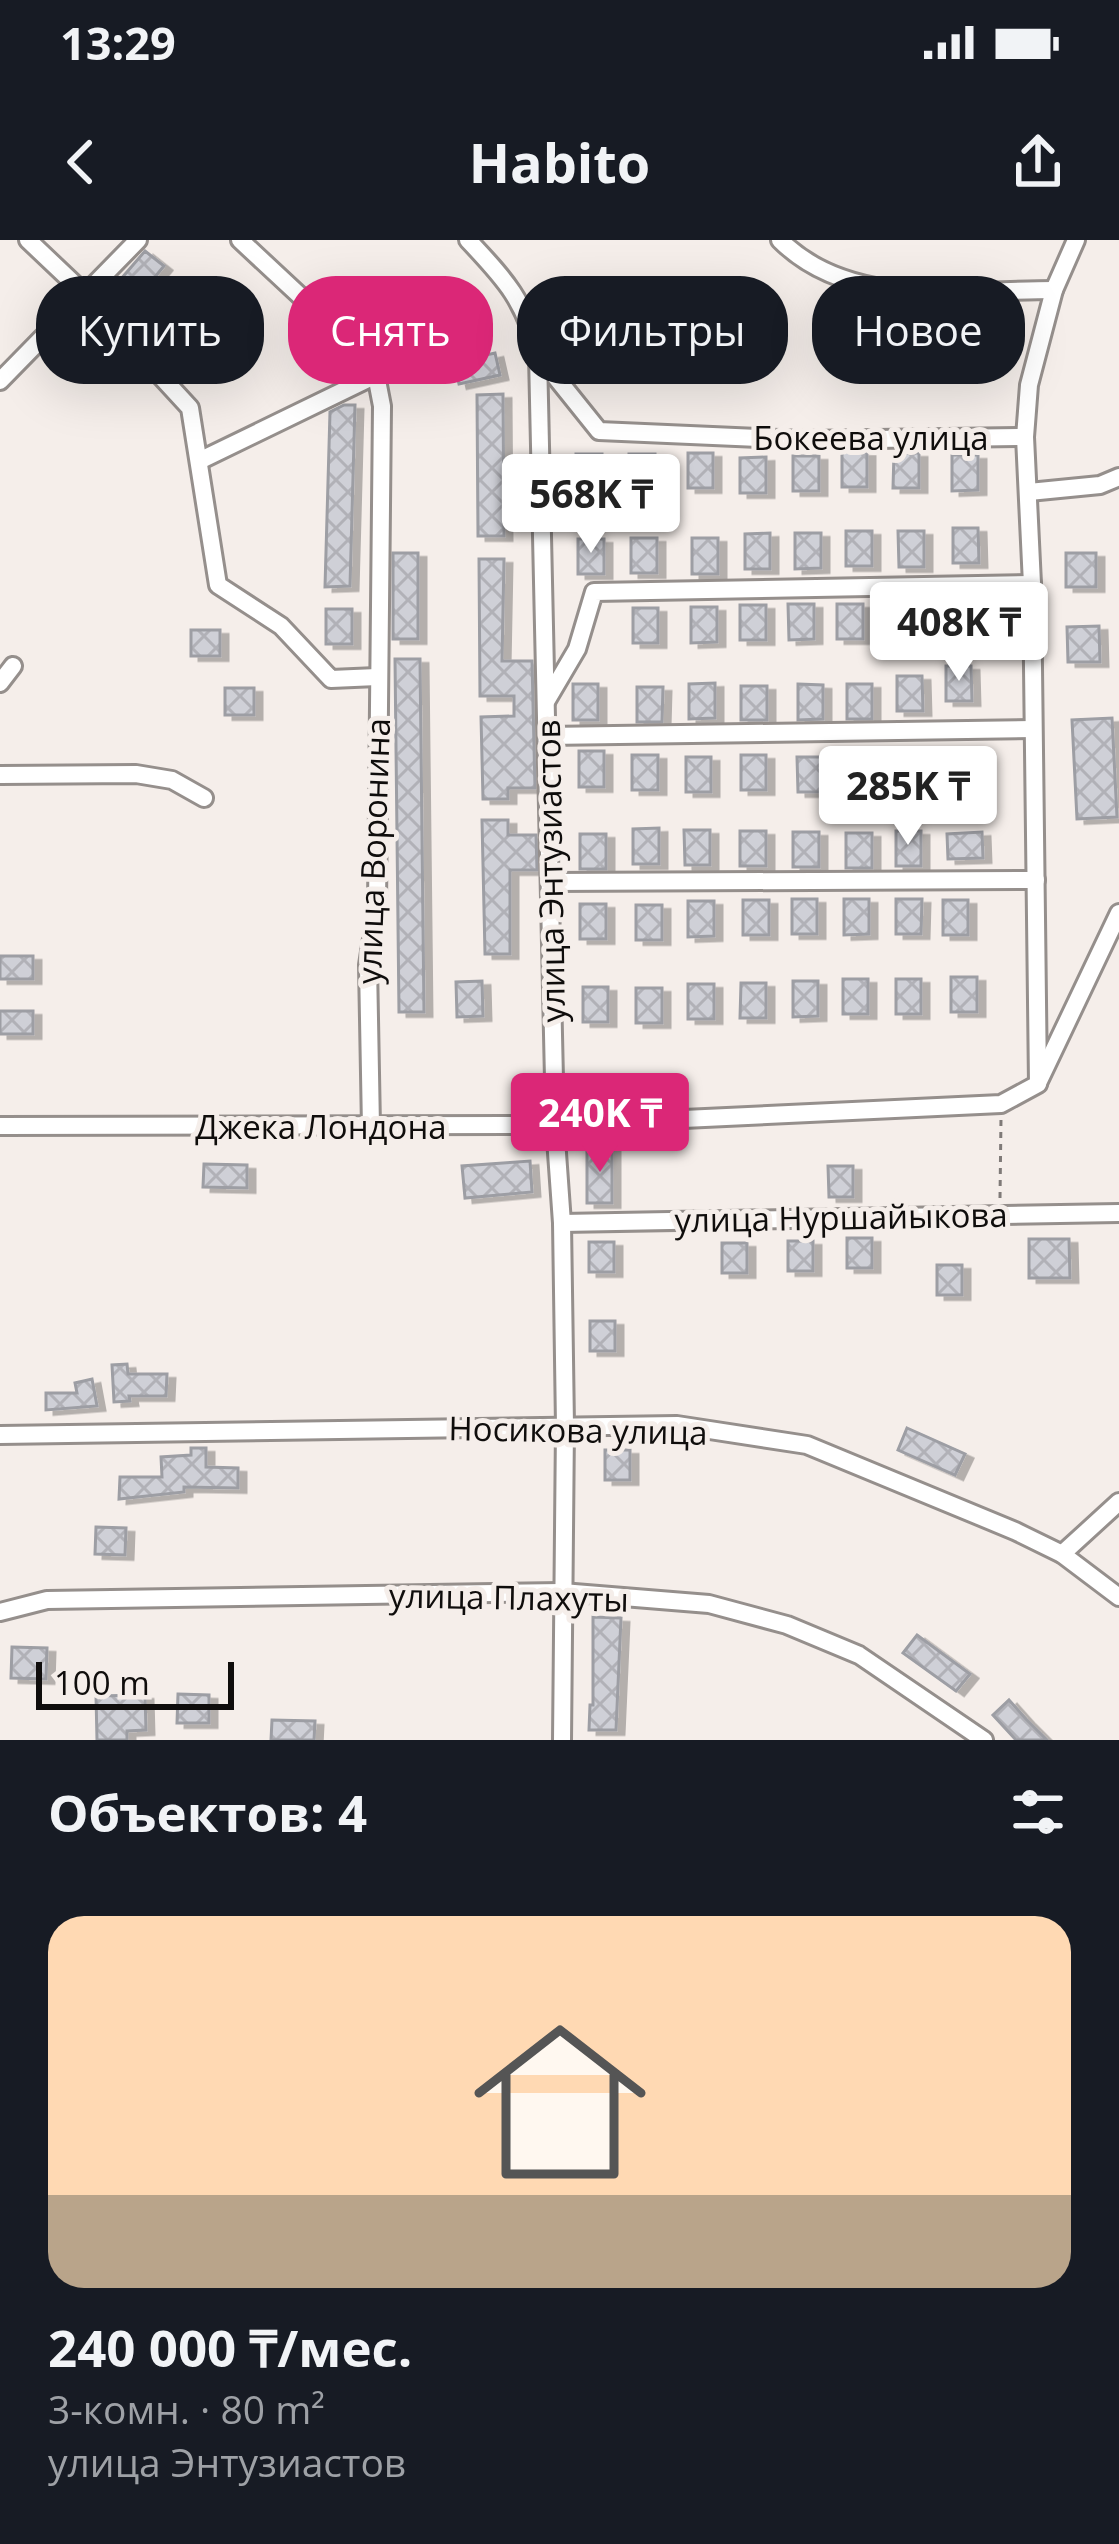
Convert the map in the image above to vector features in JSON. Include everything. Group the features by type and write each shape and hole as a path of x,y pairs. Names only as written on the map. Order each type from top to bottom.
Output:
{"street":[{"name":"улица Воронина","path":"28,240 66,276"},
{"path":"104,276 138,240"},
{"path":"240,240 288,285"},
{"name":"улица Энтузиастов","path":"469,240 517,298"},
{"path":"780,240 804,264 838,280 882,289 1054,290"},
{"path":"1038,1084 1032,584 1025,437 1029,385 1054,290 1076,240"},
{"path":"0,381 36,345"},
{"name":"улица Воронина","path":"168,384 190,408 218,585 280,626 331,679 376,677 377,906 368,965 371,1127"},
{"path":"201,460 357,384"},
{"path":"376,677 382,406 378,384"},
{"name":"улица Энтузиастов","path":"539,384 555,1125 562,1223 562,1740"},
{"name":"Бокеева улица","path":"561,384 599,431 803,440 1025,437"},
{"path":"1028,492 1100,485 1119,477"},
{"path":"547,701 577,649 594,592 1032,584"},
{"path":"0,683 13,666"},
{"path":"548,736 1033,729"},
{"path":"0,775 136,774 172,779 205,798"},
{"path":"551,882 1036,880"},
{"path":"1001,1104 1038,1084 1119,914"},
{"name":"Джека Лондона","path":"0,1126 555,1125 1001,1104"},
{"name":"улица Нуршайыкова","path":"562,1223 1000,1214 1117,1217"},
{"name":"Носикова улица","path":"0,1435 677,1425 807,1445 1062,1554 1119,1597"},
{"path":"1062,1554 1119,1502"},
{"name":"улица Плахуты","path":"0,1612 47,1600 562,1592 709,1604 787,1624 859,1655 984,1740"}],"path":[{"path":"1000,1214 1001,1104"}],"building":[{"path":"145,251 164,266 156,276 123,276"},
{"path":"493,353 500,375 493,377"},
{"path":"503,394 504,536 478,536 477,395"},
{"path":"355,405 350,586 325,587 330,412"},
{"path":"842,452 867,452 867,487 842,487"},
{"path":"688,453 713,453 713,488 688,488"},
{"path":"894,453 919,453 919,488 893,488"},
{"path":"576,454 602,454 602,489 576,489"},
{"path":"629,454 655,454 655,489 629,489"},
{"path":"952,455 978,455 978,490 952,491"},
{"path":"793,456 819,456 819,491 793,491"},
{"path":"766,457 766,493 740,493 740,458"},
{"path":"953,528 978,528 979,563 953,563"},
{"path":"846,531 872,531 872,566 846,566"},
{"path":"898,531 924,531 924,567 899,567"},
{"path":"770,533 770,569 745,569 745,534"},
{"path":"795,533 821,533 821,568 795,569"},
{"path":"631,538 657,538 657,573 631,573"},
{"path":"692,538 718,538 718,574 692,574"},
{"path":"578,539 604,539 604,574 578,574"},
{"path":"393,553 418,553 418,639 393,639"},
{"path":"1066,553 1096,553 1096,587 1066,587"},
{"path":"479,559 504,559 502,661 532,661 535,788 508,788 508,799 483,799 481,717 514,716 514,696 480,696"},
{"path":"788,604 814,604 814,639 789,640"},
{"path":"837,604 863,604 863,639 837,639"},
{"path":"891,604 917,604 917,639 891,639"},
{"path":"740,605 766,605 766,640 740,640"},
{"path":"945,605 970,605 971,641 945,641"},
{"path":"691,607 717,607 717,642 691,643"},
{"path":"633,608 658,608 658,643 633,643"},
{"path":"326,609 352,609 352,644 326,644"},
{"path":"1099,626 1100,662 1068,662 1067,627"},
{"path":"191,630 220,630 220,656 191,656"},
{"path":"395,659 420,659 424,1012 399,1012"},
{"path":"946,666 971,666 972,701 946,701"},
{"path":"897,676 922,676 923,711 897,711"},
{"path":"715,683 715,718 689,719 689,684"},
{"path":"573,684 598,684 598,720 573,720"},
{"path":"798,684 823,685 823,719 798,720"},
{"path":"847,684 872,684 872,719 847,719"},
{"path":"741,686 767,686 767,720 741,720"},
{"path":"637,687 663,687 662,722 637,722"},
{"path":"225,688 254,688 254,715 225,715"},
{"path":"1112,718 1117,817 1077,819 1072,720"},
{"path":"579,751 604,751 604,787 579,787"},
{"path":"948,753 973,753 973,788 948,788"},
{"path":"895,754 920,754 920,789 895,789"},
{"path":"632,755 658,755 658,790 632,790"},
{"path":"741,755 766,755 766,790 741,790"},
{"path":"845,756 871,756 871,791 845,791"},
{"path":"686,757 711,757 711,792 686,792"},
{"path":"797,757 823,757 823,792 798,792"},
{"path":"482,820 508,820 508,835 536,835 537,870 510,870 510,954 485,954"},
{"path":"659,828 659,864 633,864 633,829"},
{"path":"684,830 710,830 710,865 685,865"},
{"path":"740,831 766,831 766,866 740,866"},
{"path":"896,831 921,831 921,866 896,866"},
{"path":"793,832 819,832 819,867 793,867"},
{"path":"982,832 983,858 948,859 947,834"},
{"path":"846,833 872,833 872,868 846,868"},
{"path":"580,834 606,834 606,869 580,869"},
{"path":"792,899 817,899 817,934 792,934"},
{"path":"844,899 869,899 869,934 844,935"},
{"path":"896,899 922,899 921,934 896,934"},
{"path":"743,900 769,900 769,935 743,935"},
{"path":"943,900 968,900 968,935 943,935"},
{"path":"688,901 714,901 714,936 688,937"},
{"path":"580,904 606,904 606,939 580,939"},
{"path":"636,905 662,905 662,940 636,940"},
{"path":"0,956 33,956 33,979 0,979"},
{"path":"951,977 977,977 977,1012 951,1012"},
{"path":"843,979 868,979 868,1014 843,1014"},
{"path":"896,979 921,979 921,1014 896,1014"},
{"path":"482,981 483,1016 457,1017 456,982"},
{"path":"793,981 818,981 818,1016 793,1017"},
{"path":"741,983 766,983 766,1018 740,1018"},
{"path":"688,984 714,984 714,1019 688,1019"},
{"path":"583,987 608,987 608,1022 583,1022"},
{"path":"636,988 662,988 662,1023 636,1023"},
{"path":"0,1011 33,1011 33,1034 0,1034"},
{"path":"587,1146 612,1146 612,1203 587,1203"},
{"path":"530,1161 532,1192 465,1198 462,1166"},
{"path":"204,1164 247,1165 247,1188 203,1187"},
{"path":"828,1166 853,1166 853,1197 829,1197"},
{"path":"847,1238 872,1238 872,1268 847,1268"},
{"path":"1029,1239 1069,1239 1070,1278 1029,1278"},
{"path":"788,1241 813,1241 813,1271 788,1271"},
{"path":"589,1242 614,1242 614,1272 589,1272"},
{"path":"722,1243 747,1243 747,1273 722,1273"},
{"path":"937,1265 962,1265 962,1295 937,1295"},
{"path":"590,1321 615,1321 615,1351 590,1351"},
{"path":"127,1364 128,1374 167,1374 166,1396 129,1396 130,1401 114,1402 112,1365"},
{"path":"92,1379 97,1406 46,1410 46,1393 77,1393 75,1383"},
{"path":"907,1428 965,1454 955,1475 898,1450"},
{"path":"191,1448 206,1448 206,1467 238,1468 238,1488 184,1487 184,1492 119,1499 120,1477 162,1477 161,1457 191,1455"},
{"path":"605,1450 630,1450 630,1480 605,1480"},
{"path":"96,1527 126,1528 125,1555 95,1554"},
{"path":"593,1617 621,1618 616,1730 589,1730"},
{"path":"917,1635 970,1674 956,1691 903,1653"},
{"path":"12,1647 47,1648 46,1679 11,1678"},
{"path":"178,1694 209,1695 209,1723 177,1723"},
{"path":"145,1695 146,1730 127,1731 127,1740 97,1740 96,1696"},
{"path":"1009,1700 1047,1740 1016,1740 993,1715"},
{"path":"272,1720 315,1721 314,1740 271,1740"}]}
